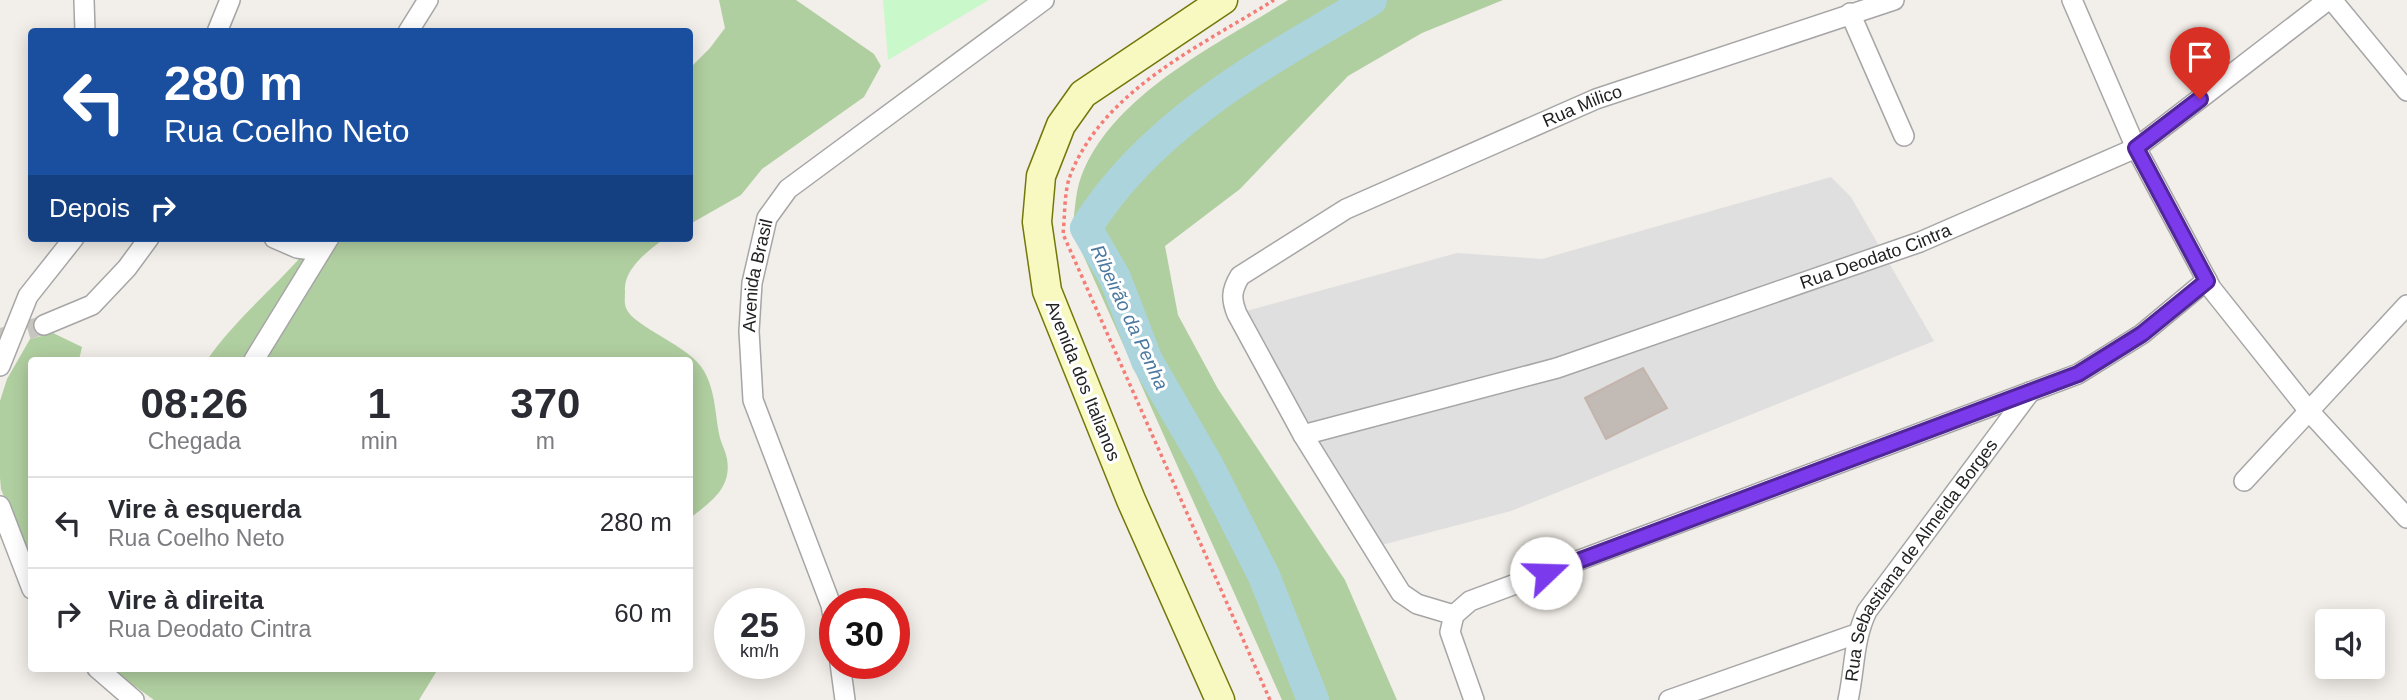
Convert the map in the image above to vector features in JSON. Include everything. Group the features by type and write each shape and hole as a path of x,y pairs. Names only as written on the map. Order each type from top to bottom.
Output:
{"main road":[{"name":"Avenida dos Italianos","path":"1220,700 1131,500 1047,291 1037,222 1041,176 1061,125 1083,94 1223,0"}],"street":[{"path":"84,0 85,28"},
{"path":"219,28 230,0"},
{"path":"410,28 428,0"},
{"name":"Avenida Brasil","path":"825,588 753,400 749,331 752,283 767,218 788,188 1044,0"},
{"name":"Rua Milico","path":"1454,615 1417,604 1401,593 1303,435 1232,301 1233,288 1240,276 1346,209 1596,99 1894,0"},
{"path":"2072,0 2136,148 2207,281 2309,411 2407,518"},
{"path":"2330,0 2407,92"},
{"name":"Rua Deodato Cintra","path":"1303,435 1557,368 1823,278 1920,242 2136,148 2330,0"},
{"path":"1850,13 1904,136"},
{"path":"0,366 28,296 71,242"},
{"path":"44,325 92,305 127,268 146,242"},
{"path":"283,242 297,248 324,244"},
{"path":"256,357 324,244"},
{"path":"1474,700 1450,632 1454,615 1470,601 2078,374 2142,334 2207,281"},
{"path":"2244,481 2407,305"},
{"name":"Rua Sebastiana de Almeida Borges","path":"1848,700 1854,671 1856,634 1867,611 2031,392"},
{"path":"0,506 28,579"},
{"path":"1669,700 1856,634"},
{"path":"102,672 134,700"},
{"path":"842,679 845,700"}],"path":[{"path":"1270,700 1063,234 1070,177 1099,125 1128,93 1274,0"}],"shaded area":[{"path":"1831,177 1851,197 1934,341 1511,511 1374,547 1239,313 1457,253 1542,259"}],"green space":[{"path":"719,0 796,0 874,54 881,66 864,97 762,169 741,195 693,222 693,65 725,28"},
{"path":"883,0 989,0 888,60"},
{"path":"1288,0 1503,0 1422,33 1348,76 1240,189 1165,246 1178,315 1218,389 1345,580 1397,700 1282,700 1072,230 1081,177 1096,147 1116,121 1141,96 1170,74"},
{"path":"314,242 660,242 638,261 628,275 625,283 625,306 639,322 691,357 209,357 232,328"},
{"path":"53,333 82,347 80,357 28,357 28,558 1,489 0,401 7,379 30,339"},
{"path":"693,358 704,371 711,387 720,438 727,459 726,478 712,500 693,516"},
{"path":"115,672 436,672 419,700 154,700"}],"building":[{"path":"1643,368 1667,408 1606,439 1585,398"}],"waterway":[{"name":"Ribeirão da Penha","path":"1313,700 1264,576 1208,466 1147,361 1115,278 1086,228 1113,191 1143,157 1177,126 1252,71 1371,0"}],"tunnel":[{"path":"0,338 44,325"}],"route":[{"path":"1546,573 2078,374 2142,334 2207,281 2136,148 2200,99"}]}
